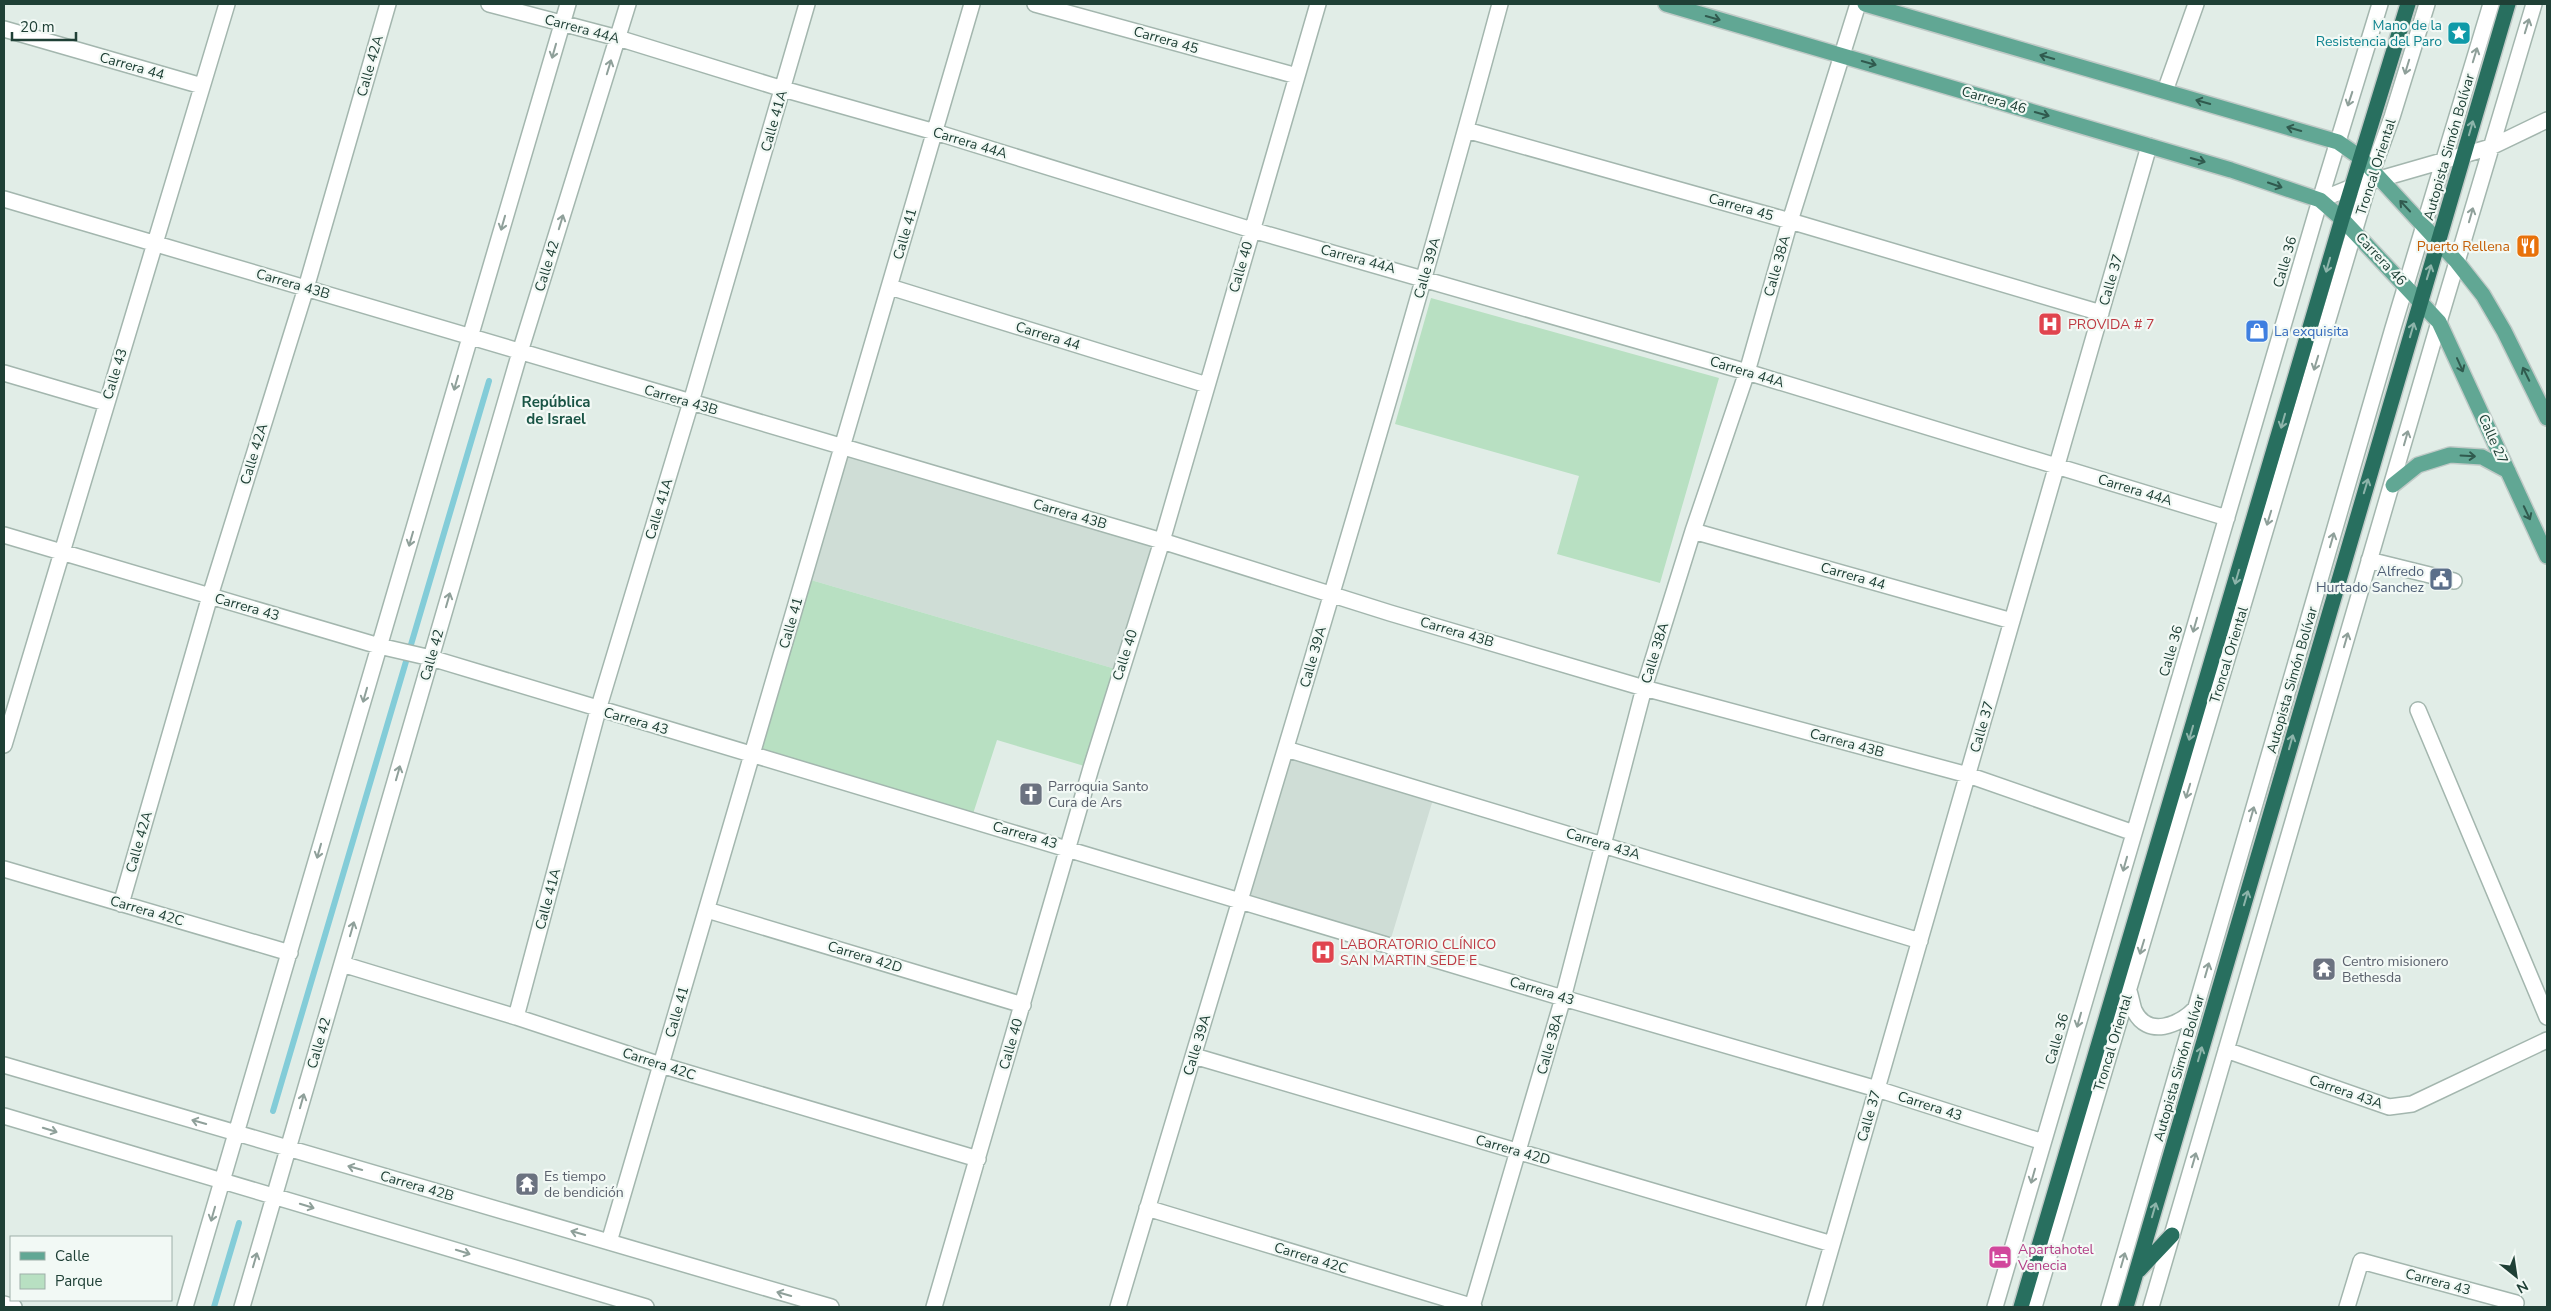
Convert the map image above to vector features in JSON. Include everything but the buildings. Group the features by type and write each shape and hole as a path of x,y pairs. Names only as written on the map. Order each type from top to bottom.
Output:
{"highway":[{"path":"2021,1307 2360,158 2408,4"},
{"name":"Autopista Simón Bolívar","path":"2126,1307 2508,4"},
{"path":"2136,1272 2172,1235"}],"main road":[{"name":"Carrera 46","path":"1666,4 2231,170 2320,200 2355,232 2439,322"},
{"path":"1865,4 2338,142 2360,158 2374,178 2457,262 2483,295 2504,331 2547,418"},
{"name":"Calle 27","path":"2439,322 2547,556"},
{"path":"2393,485 2418,465 2450,455 2482,457 2508,471"}],"street":[{"name":"Calle 43","path":"4,745 9,711 62,552 226,4"},
{"name":"Calle 42A","path":"122,904 210,596 306,288 388,4"},
{"name":"Carrera 44A","path":"489,4 618,38 783,89 935,132 1252,230 1747,372 2227,518"},
{"path":"186,1307 290,953 384,648 470,336 568,4"},
{"name":"Calle 42","path":"242,1307 342,964 427,657 628,4"},
{"name":"Calle 41A","path":"516,1017 598,710 691,402 807,4"},
{"name":"Calle 41","path":"609,1242 972,4"},
{"name":"Carrera 45","path":"1035,4 1297,76"},
{"name":"Calle 40","path":"934,1307 1120,670 1162,541 1318,4"},
{"name":"Calle 39A","path":"1118,1307 1332,595 1424,278 1500,4"},
{"name":"Calle 38A","path":"1473,1307 1563,998 1644,688 1747,372 1790,221 1858,4"},
{"path":"2165,91 2196,4"},
{"name":"Calle 36","path":"1995,1307 2320,200 2380,4"},
{"name":"Troncal Oriental","path":"2034,1307 2355,232 2374,178 2426,4"},
{"path":"2110,1307 2405,286 2491,4"},
{"path":"2151,1307 2369,560 2393,485 2439,322 2534,4"},
{"name":"Carrera 44","path":"4,29 202,86"},
{"path":"2320,200 2374,178 2491,147 2547,120"},
{"name":"Carrera 45","path":"1466,130 1790,221 2101,314"},
{"name":"Calle 37","path":"1814,1307 2149,146"},
{"name":"Carrera 43B","path":"4,199 1162,541 1332,595 1644,688 1968,775 2134,833"},
{"name":"Carrera 44","path":"890,287 1207,385"},
{"path":"4,373 106,404"},
{"name":"Carrera 44","path":"1694,531 2012,621"},
{"name":"Carrera 43","path":"4,535 384,648 427,657 598,710 1068,848 1563,998 1877,1089 2043,1142"},
{"path":"2369,560 2454,581"},
{"path":"2418,710 2547,1017"},
{"name":"Carrera 43A","path":"1286,749 1920,941"},
{"name":"Carrera 42C","path":"4,870 290,953"},
{"name":"Carrera 42D","path":"707,910 1022,1005"},
{"name":"Carrera 42C","path":"342,964 516,1017 662,1065 978,1159"},
{"path":"2129,990 2134,1010 2142,1020 2151,1026 2164,1027 2176,1024 2196,1007"},
{"name":"Carrera 43A","path":"2226,1050 2390,1107 2412,1104 2547,1040"},
{"name":"Carrera 42D","path":"1194,1056 1832,1244"},
{"name":"Carrera 42B","path":"4,1065 831,1307"},
{"path":"4,1116 274,1196 596,1300 646,1307"},
{"name":"Carrera 42C","path":"1147,1208 1473,1307"},
{"name":"Carrera 43","path":"2347,1307 2361,1261 2515,1305"},
{"path":"4,1304 14,1307"}],"shaded area":[{"path":"842,447 1162,541 1119,670 804,578"},
{"path":"1286,749 1435,793 1389,945 1240,901"}],"green space":[{"path":"1431,298 1719,378 1660,583 1557,554 1579,476 1395,424"},
{"path":"804,578 1119,670 1091,768 997,740 971,820 753,754"}],"waterway":[{"path":"273,1111 489,381"},
{"path":"214,1307 239,1223"}],"place":[{"name":"Mano de la Resistencia del Paro","path":"2459,33"},
{"name":"Puerto Rellena","path":"2528,246"},
{"name":"PROVIDA # 7","path":"2050,324"},
{"name":"La exquisita","path":"2257,331"},
{"name":"Alfredo Hurtado Sanchez","path":"2441,579"},
{"name":"Parroquia Santo Cura de Ars","path":"1031,794"},
{"name":"LABORATORIO CLÍNICO SAN MARTIN SEDE E","path":"1323,952"},
{"name":"Centro misionero Bethesda","path":"2324,969"},
{"name":"Es tiempo de bendición","path":"527,1184"},
{"name":"Apartahotel Venecia","path":"2000,1257"}],"district":[{"name":"República de Israel","path":"556,410"}]}
